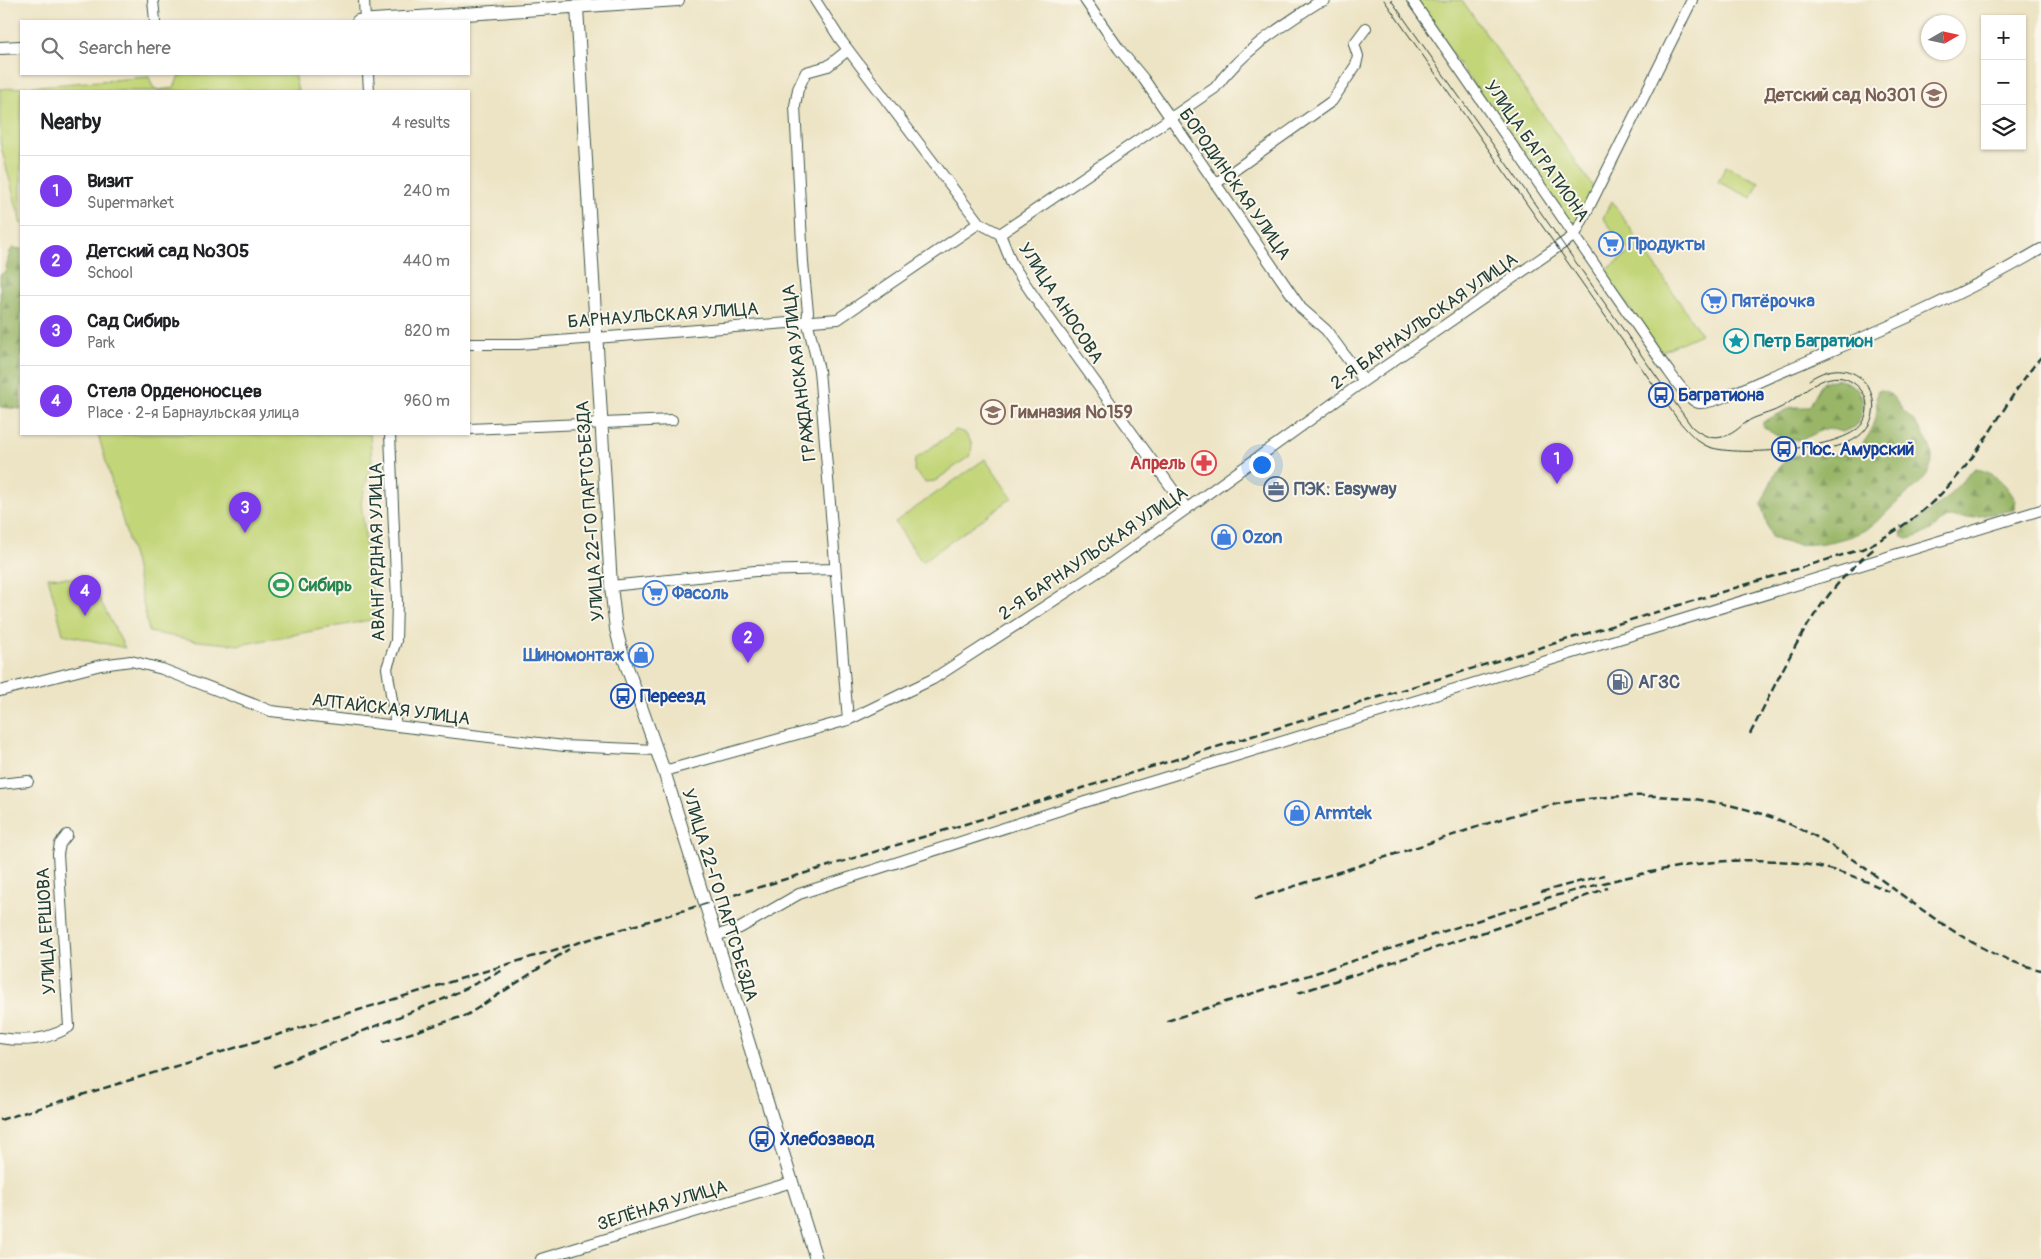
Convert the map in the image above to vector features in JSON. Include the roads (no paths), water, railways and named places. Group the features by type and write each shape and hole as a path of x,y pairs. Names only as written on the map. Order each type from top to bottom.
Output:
{"main road":[{"path":"378,20 576,4 678,0"},
{"name":"УЛИЦА 22-ГО ПАРТСЪЕЗДА","path":"576,4 611,586 616,629 622,653 664,771 816,1259"},
{"path":"0,48 20,47"}],"street":[{"path":"153,0 155,20"},
{"path":"364,0 366,20"},
{"name":"УЛИЦА АНОСОВА","path":"815,0 848,50 980,223 1000,234 1012,264 1039,304 1188,509"},
{"name":"БОРОДИНСКАЯ УЛИЦА","path":"1085,0 1119,49 1143,78 1301,308 1326,330 1364,381"},
{"path":"1000,234 1215,88 1236,61 1272,32 1317,3 1325,0"},
{"name":"УЛИЦА БАГРАТИОНА","path":"1412,0 1664,365 1691,399 1698,403 1712,400 1902,320 1986,281 2041,249"},
{"path":"1575,235 1692,0"},
{"path":"1215,184 1332,101 1356,65 1358,56 1354,44 1366,28"},
{"name":"ГРАЖДАНСКАЯ УЛИЦА","path":"848,50 828,66 806,72 798,89 795,106 802,263 808,312 807,320 819,370 848,720"},
{"path":"368,75 369,90"},
{"name":"БАРНАУЛЬСКАЯ УЛИЦА","path":"470,344 511,345 807,320 838,320 980,223"},
{"name":"2-Я БАРНАУЛЬСКАЯ УЛИЦА","path":"664,771 848,720 933,679 1110,564 1364,381 1575,235"},
{"path":"470,429 672,420"},
{"name":"АВАНГАРДНАЯ УЛИЦА","path":"390,435 398,602 396,641 387,668 396,726"},
{"path":"715,936 740,928 799,894 1085,802 2041,510"},
{"path":"611,586 755,571 835,569"},
{"name":"АЛТАЙСКАЯ УЛИЦА","path":"0,691 101,665 130,661 162,668 271,711 564,746 656,750"},
{"path":"0,784 28,781"},
{"name":"УЛИЦА ЕРШОВА","path":"0,1038 25,1040 46,1038 69,1027 58,854 60,844 67,835"},
{"name":"ЗЕЛЁНАЯ УЛИЦА","path":"541,1259 792,1182"}],"tram line":[{"path":"1384,0 1688,432 1709,447 1723,450 1765,451 1790,449 1835,440 1851,433 1862,424 1867,410 1864,394 1852,382 1843,378 1833,377 1816,384 1782,407 1750,420 1727,436 1710,437 1692,427 1391,0"},
{"path":"1809,380 1830,370 1848,371 1862,379 1871,392 1874,408 1869,424 1856,438 1834,447"}],"railway":[{"path":"0,1120 1862,549 1897,530 1912,519 1955,480 1979,448 2016,390 2041,357"},
{"path":"1750,734 1789,658 1818,610 1853,567 1875,548"},
{"path":"1255,899 1542,807 1611,797 1673,797 1734,806 1764,814 1792,825 1820,839 1847,856 1953,931 1981,947 2010,960 2041,970"},
{"path":"1167,1021 1547,898 1590,886 1676,867 1762,860 1804,864 1847,874 1889,892"},
{"path":"1541,892 1604,875"},
{"path":"1298,993 1536,915 1607,888"},
{"path":"383,1042 467,1015 569,949"},
{"path":"273,1067 446,998 505,969"}],"place":[{"name":"Детский сад №301","path":"1934,95"},
{"name":"Продукты","path":"1611,244"},
{"name":"Пятёрочка","path":"1714,301"},
{"name":"Петр Багратион","path":"1736,341"},
{"name":"Багратиона","path":"1661,395"},
{"name":"Гимназия №159","path":"993,412"},
{"name":"Пос. Амурский","path":"1784,449"},
{"name":"Апрель","path":"1204,463"},
{"name":"Визит","path":"1557,484"},
{"name":"ПЭК: Easyway","path":"1276,489"},
{"name":"Сад Сибирь","path":"245,533"},
{"name":"Ozon","path":"1224,537"},
{"name":"Сибирь","path":"281,585"},
{"name":"Фасоль","path":"655,593"},
{"name":"Стела Орденоносцев","path":"85,616"},
{"name":"Шиномонтаж","path":"641,655"},
{"name":"Детский сад №305","path":"748,663"},
{"name":"АГЗС","path":"1620,682"},
{"name":"Переезд","path":"623,696"},
{"name":"Armtek","path":"1297,813"},
{"name":"Хлебозавод","path":"762,1139"}]}
